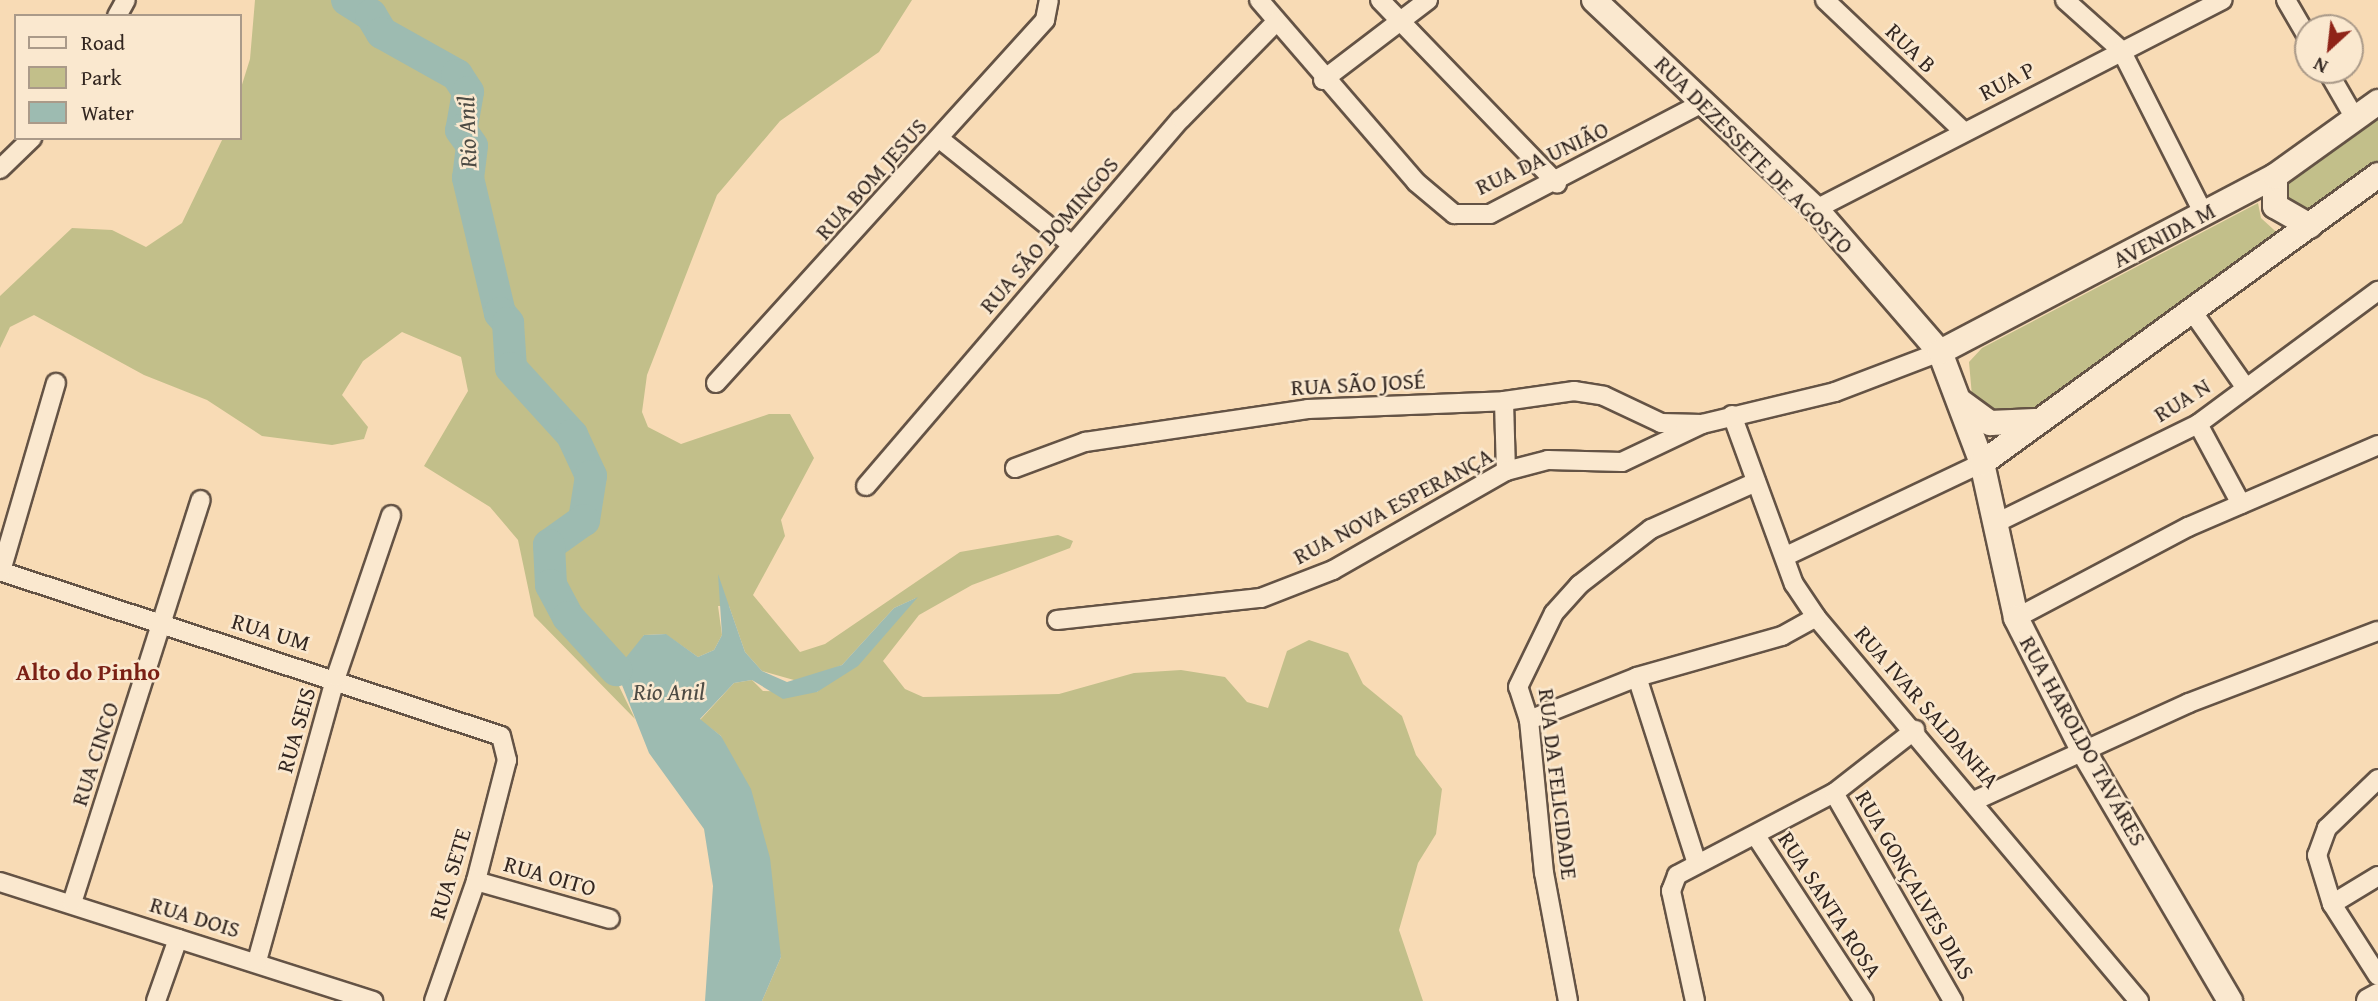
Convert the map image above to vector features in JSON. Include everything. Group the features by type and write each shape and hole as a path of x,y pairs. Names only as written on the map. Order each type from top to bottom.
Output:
{"street":[{"name":"RUA BOM JESUS","path":"716,383 941,139 1045,20 1049,0"},
{"name":"RUA DA UNIÃO","path":"1259,0 1323,80 1437,205 1454,214 1490,214 1557,183 1702,103"},
{"path":"1380,0 1557,183"},
{"path":"1323,80 1428,0"},
{"name":"RUA DEZESSETE DE AGOSTO","path":"1594,0 1816,209 1940,352 1982,463"},
{"name":"RUA B","path":"1825,0 1963,131"},
{"path":"2065,0 2121,50 2204,214"},
{"name":"RUA P","path":"1816,209 2222,0"},
{"name":"RUA SÃO DOMINGOS","path":"866,486 1072,245 1276,22"},
{"path":"2335,84 2356,120"},
{"name":"AVENIDA M","path":"1940,352 2275,176 2378,102"},
{"path":"941,139 1072,245"},
{"path":"0,169 30,140"},
{"path":"1786,556 1982,463 2378,174"},
{"path":"2275,176 2275,206 2310,226"},
{"name":"RUA N","path":"1996,523 2198,424 2378,291"},
{"path":"2192,311 2246,388"},
{"path":"1981,330 1957,360 1956,394 1990,423 2043,419"},
{"path":"1702,424 1835,391 1940,352"},
{"path":"0,571 57,383"},
{"name":"RUA SÃO JOSÉ","path":"1015,468 1085,442 1307,409 1504,401 1589,392 1661,423 1702,424"},
{"path":"1504,401 1506,471"},
{"name":"RUA IVAR SALDANHA","path":"1732,415 1786,556 1794,584 1816,617 1976,800 2139,1001"},
{"name":"RUA NOVA ESPERANÇA","path":"1057,620 1261,598 1293,588 1400,535 1506,471 1548,460 1622,462 1702,424"},
{"path":"2198,424 2241,504"},
{"path":"2017,618 2241,504 2378,445"},
{"name":"RUA HAROLDO TAVÁRES","path":"1982,463 2017,618 2084,752 2230,1001"},
{"name":"RUA DA FELICIDADE","path":"1568,1001 1544,873 1529,720 1518,687 1554,613 1579,585 1651,529 1756,482"},
{"name":"RUA CINCO","path":"72,903 164,624 201,500"},
{"name":"RUA SEIS","path":"257,961 336,677 391,515"},
{"name":"RUA UM","path":"0,571 336,677 490,729 501,736 507,761"},
{"path":"1529,720 1637,677 1782,636 1816,617"},
{"path":"1976,800 2084,752 2378,631"},
{"path":"1637,677 1697,864"},
{"path":"1695,1001 1671,891 1677,875 1834,793 1915,730"},
{"name":"RUA SETE","path":"434,1001 476,880 507,761"},
{"path":"2378,779 2327,828 2317,855 2332,904 2378,976"},
{"name":"RUA GONÇALVES DIAS","path":"1834,793 1953,1001"},
{"name":"RUA SANTA ROSA","path":"1756,836 1864,1001"},
{"path":"2332,904 2378,876"},
{"name":"RUA OITO","path":"476,880 610,919"},
{"name":"RUA DOIS","path":"0,882 178,939 257,961 374,1001"},
{"path":"156,1001 178,939"},
{"path":"2369,1001 2378,996"}],"green space":[{"path":"255,0 912,0 879,52 780,121 717,195 647,375 642,412 648,427 681,444 769,414 790,414 814,458 781,520 785,536 753,595 800,652 825,644 960,552 1058,535 1073,541 1070,548 972,585 919,615 883,661 905,689 923,697 1059,694 1134,673 1181,670 1225,677 1247,702 1268,708 1287,651 1309,640 1348,653 1363,684 1402,716 1416,755 1442,789 1436,834 1418,863 1399,930 1423,1001 762,1001 781,957 721,736 700,720 734,683 752,680 763,691 817,692 916,598 894,608 842,665 801,682 762,671 745,652 729,606 718,606 722,635 714,650 698,657 665,634 644,635 618,684 635,719 534,616 518,540 490,507 424,466 468,391 461,357 402,332 363,361 342,395 368,427 364,439 332,445 262,436 207,400 144,375 34,315 10,327 0,348 0,296 72,228 112,230 146,247 182,223 222,140 242,140 242,85 250,59"},
{"path":"2378,116 2378,162 2308,212 2286,200 2284,174"},
{"path":"2258,203 2261,218 2285,240 2030,414 2010,422 1972,396 1969,362 1982,348"}],"water":[{"name":"Rio Anil","path":"718,574 745,652 762,671 787,682 842,665 894,608 918,597 858,666 817,692 783,699 752,680 734,683 700,719 721,736 751,789 770,858 781,957 762,1001 705,1001 713,886 704,829 649,753 616,670 644,635 666,634 698,657 714,650 722,635"}],"waterway":[{"name":"Rio Anil","path":"347,0 371,15 382,33 457,75 468,92 461,130 472,146 468,178 500,313 508,323 511,368 572,435 591,476 584,520 549,545 551,585 568,617 616,670"}],"district":[{"name":"Alto do Pinho","path":"88,672"}]}
